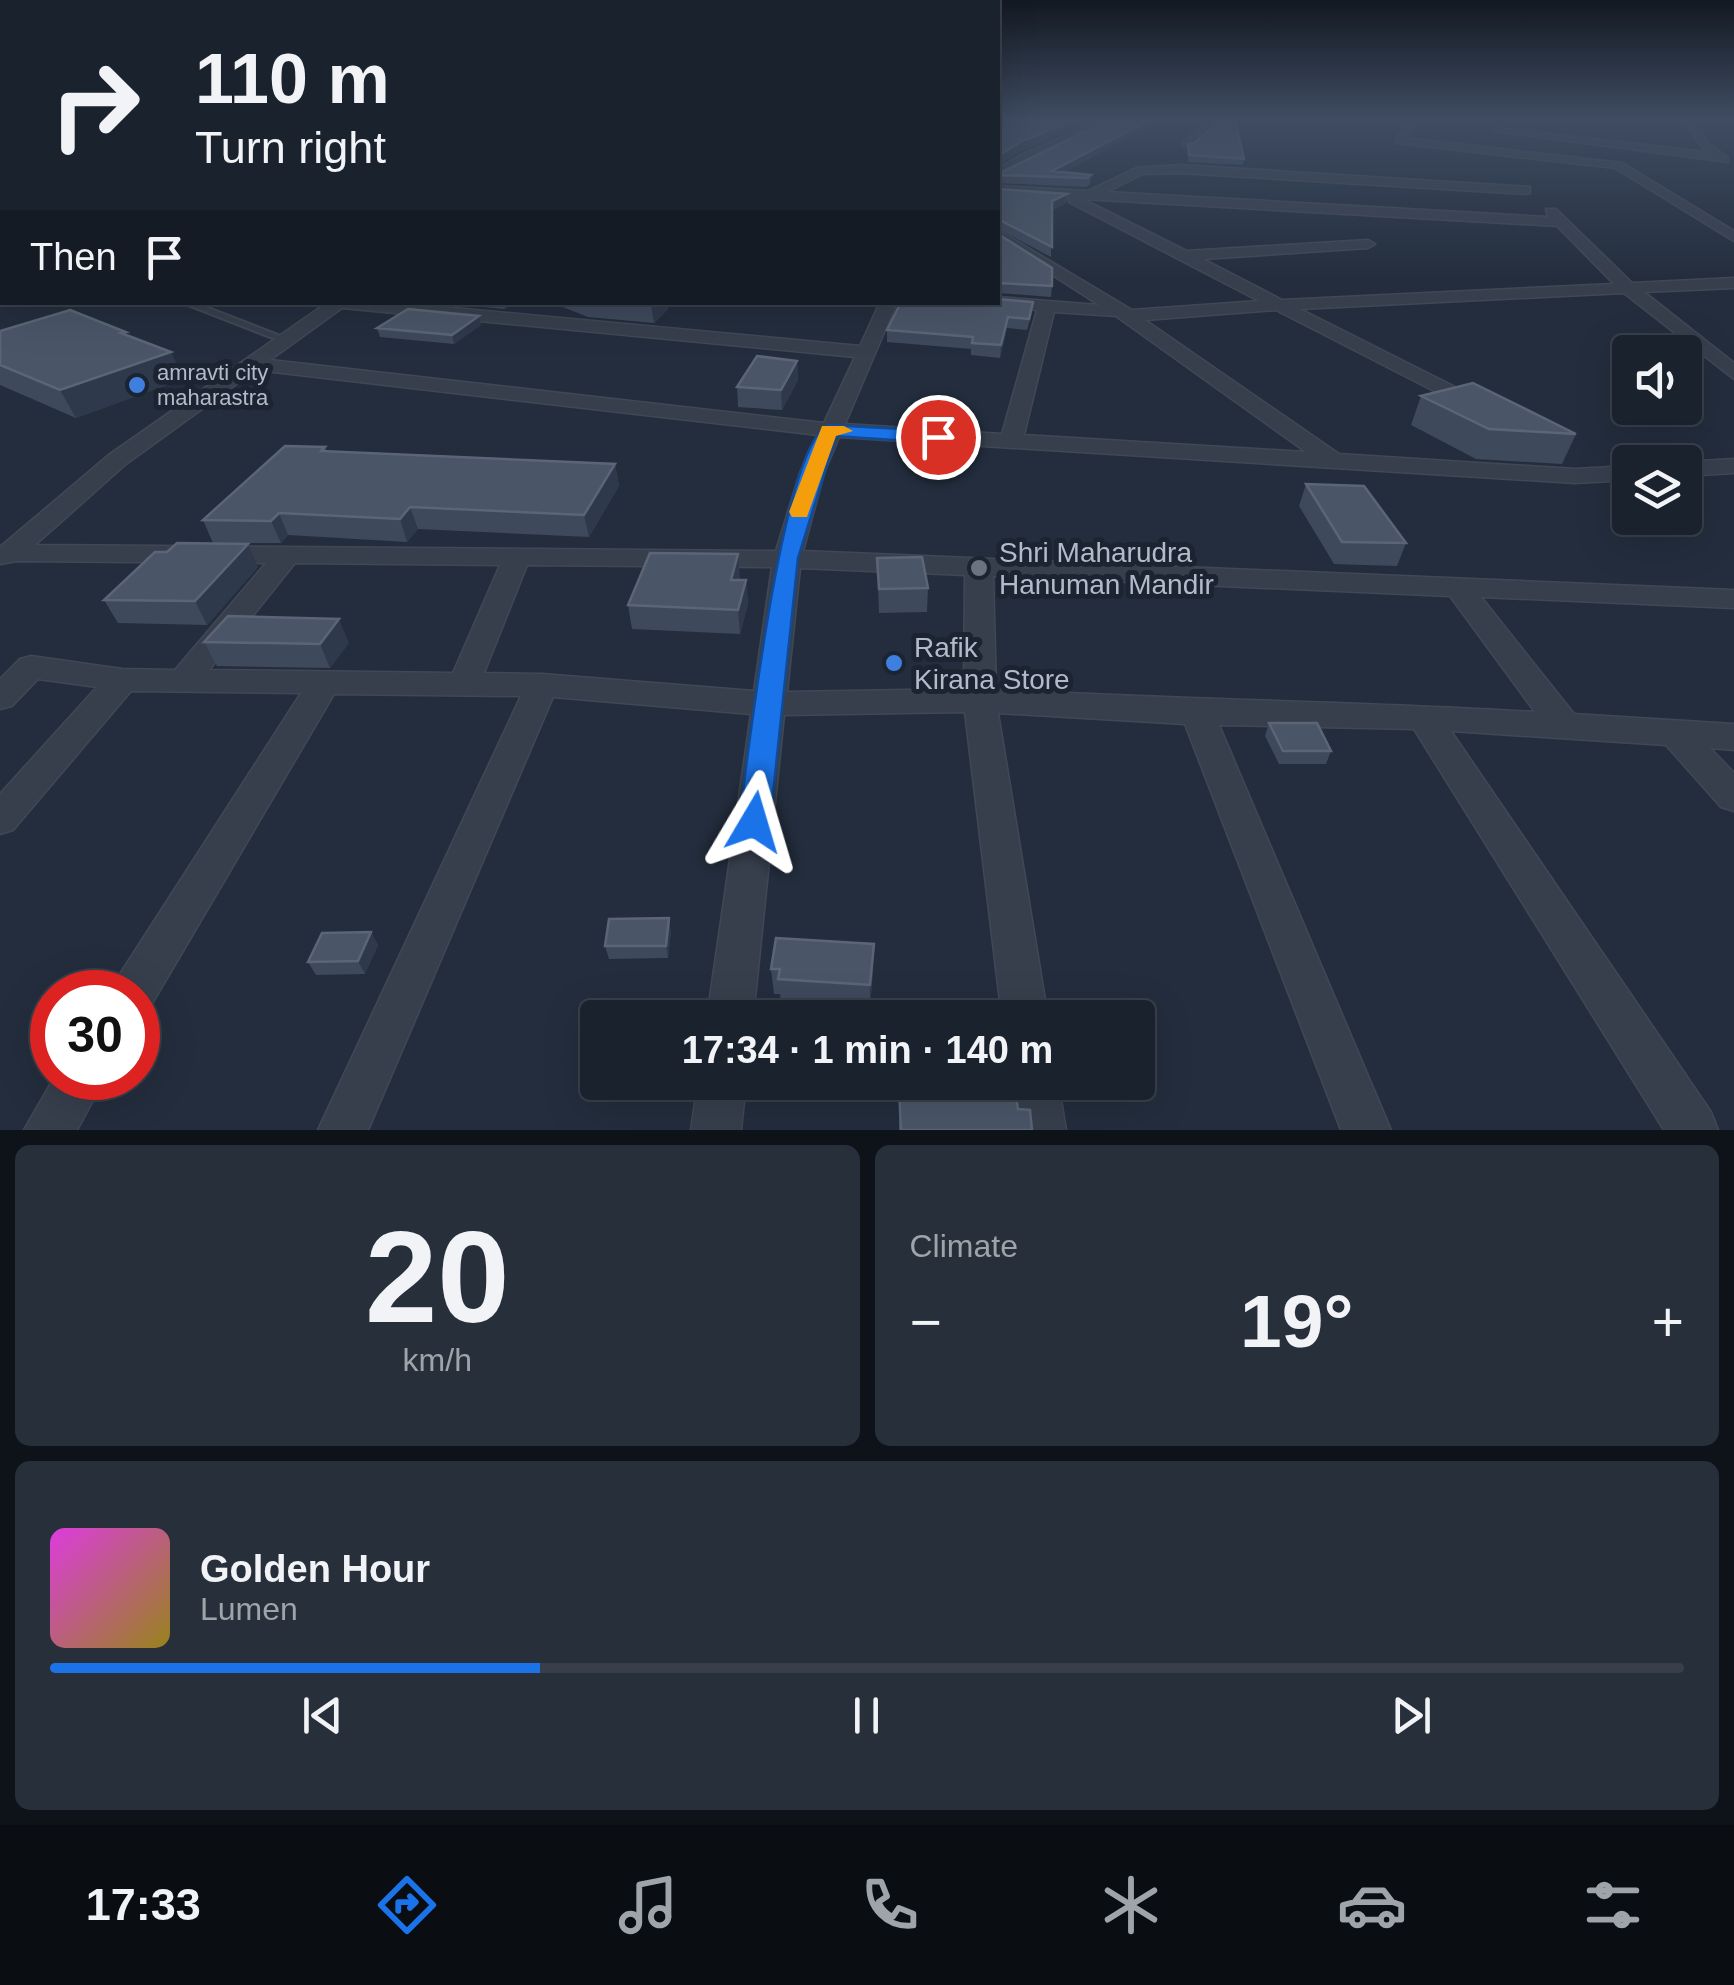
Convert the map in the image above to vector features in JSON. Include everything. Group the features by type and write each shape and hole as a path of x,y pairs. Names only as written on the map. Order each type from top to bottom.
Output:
{"street":[{"path":"1090,194 1136,173"},
{"path":"1241,173 1525,190"},
{"path":"1504,173 1562,222 1628,288 1734,373"},
{"path":"1632,173 1734,238"},
{"path":"1117,181 1285,188"},
{"path":"1000,190 1562,222"},
{"path":"1064,194 1504,420"},
{"path":"1000,235 1124,313 1334,461"},
{"path":"1185,256 1368,244"},
{"path":"1000,254 1035,256"},
{"path":"1000,302 1124,313 1734,283"},
{"path":"4,560 118,458 336,305"},
{"path":"361,305 866,352"},
{"path":"732,1000 787,558 829,430 888,305"},
{"path":"1011,442 1046,306"},
{"path":"252,364 829,430 1574,476 1612,473"},
{"path":"1573,456 1612,470"},
{"path":"1702,468 1734,466"},
{"path":"4,560 287,555 787,558 1734,599"},
{"path":"183,681 287,555"},
{"path":"464,684 517,557"},
{"path":"979,568 980,700 1022,1000"},
{"path":"1458,587 1564,726"},
{"path":"0,698 32,667 122,680 542,685 768,704 980,700 1198,713 1424,716 1734,737"},
{"path":"0,819 122,680"},
{"path":"148,970 324,683"},
{"path":"343,1130 542,685"},
{"path":"1198,713 1366,1130"},
{"path":"1424,716 1692,1130"},
{"path":"1676,734 1734,797"},
{"path":"49,1130 67,1100"},
{"path":"716,1130 720,1100"},
{"path":"1037,1100 1041,1130"}],"lane":[{"path":"192,305 286,340"}],"building":[{"path":"1000,173 1069,173 1091,175 1087,178"},
{"path":"1000,189 1067,194 1052,201 1052,247 1000,220"},
{"path":"1000,235 1052,268 1052,286 1000,283"},
{"path":"1000,299 1033,302 1029,319 1008,317 1001,345 972,343 973,337 887,330 900,305 1000,305"},
{"path":"408,309 479,316 452,335 377,328"},
{"path":"70,310 171,352 60,390 0,365 0,331"},
{"path":"757,356 797,361 781,390 737,387"},
{"path":"1473,383 1576,434 1489,429 1421,396"},
{"path":"285,446 325,447 321,451 615,464 584,515 410,507 400,519 279,513 271,521 203,520"},
{"path":"1306,484 1364,486 1406,543 1342,542"},
{"path":"177,543 248,544 195,601 104,600 155,552 167,552"},
{"path":"650,553 738,554 731,580 746,580 738,610 628,605"},
{"path":"922,557 928,588 879,589 877,558"},
{"path":"228,616 339,619 320,644 204,642"},
{"path":"1269,723 1317,723 1331,751 1283,751"},
{"path":"669,918 666,946 605,946 609,919"},
{"path":"371,932 358,961 308,962 322,933"},
{"path":"776,938 874,944 870,985 778,979 780,969 771,969"},
{"path":"900,1100 1016,1100 1018,1109 1030,1110 1032,1130 901,1130"}],"slow traffic":[{"path":"800,512 829,430 844,431"}],"place":[{"name":"amravti city maharastra","path":"137,385"},
{"name":"Shri Maharudra Hanuman Mandir","path":"979,568"},
{"name":"Rafik Kirana Store","path":"894,663"}],"route":[{"path":"754,822 787,558 829,430 938,437"}]}
